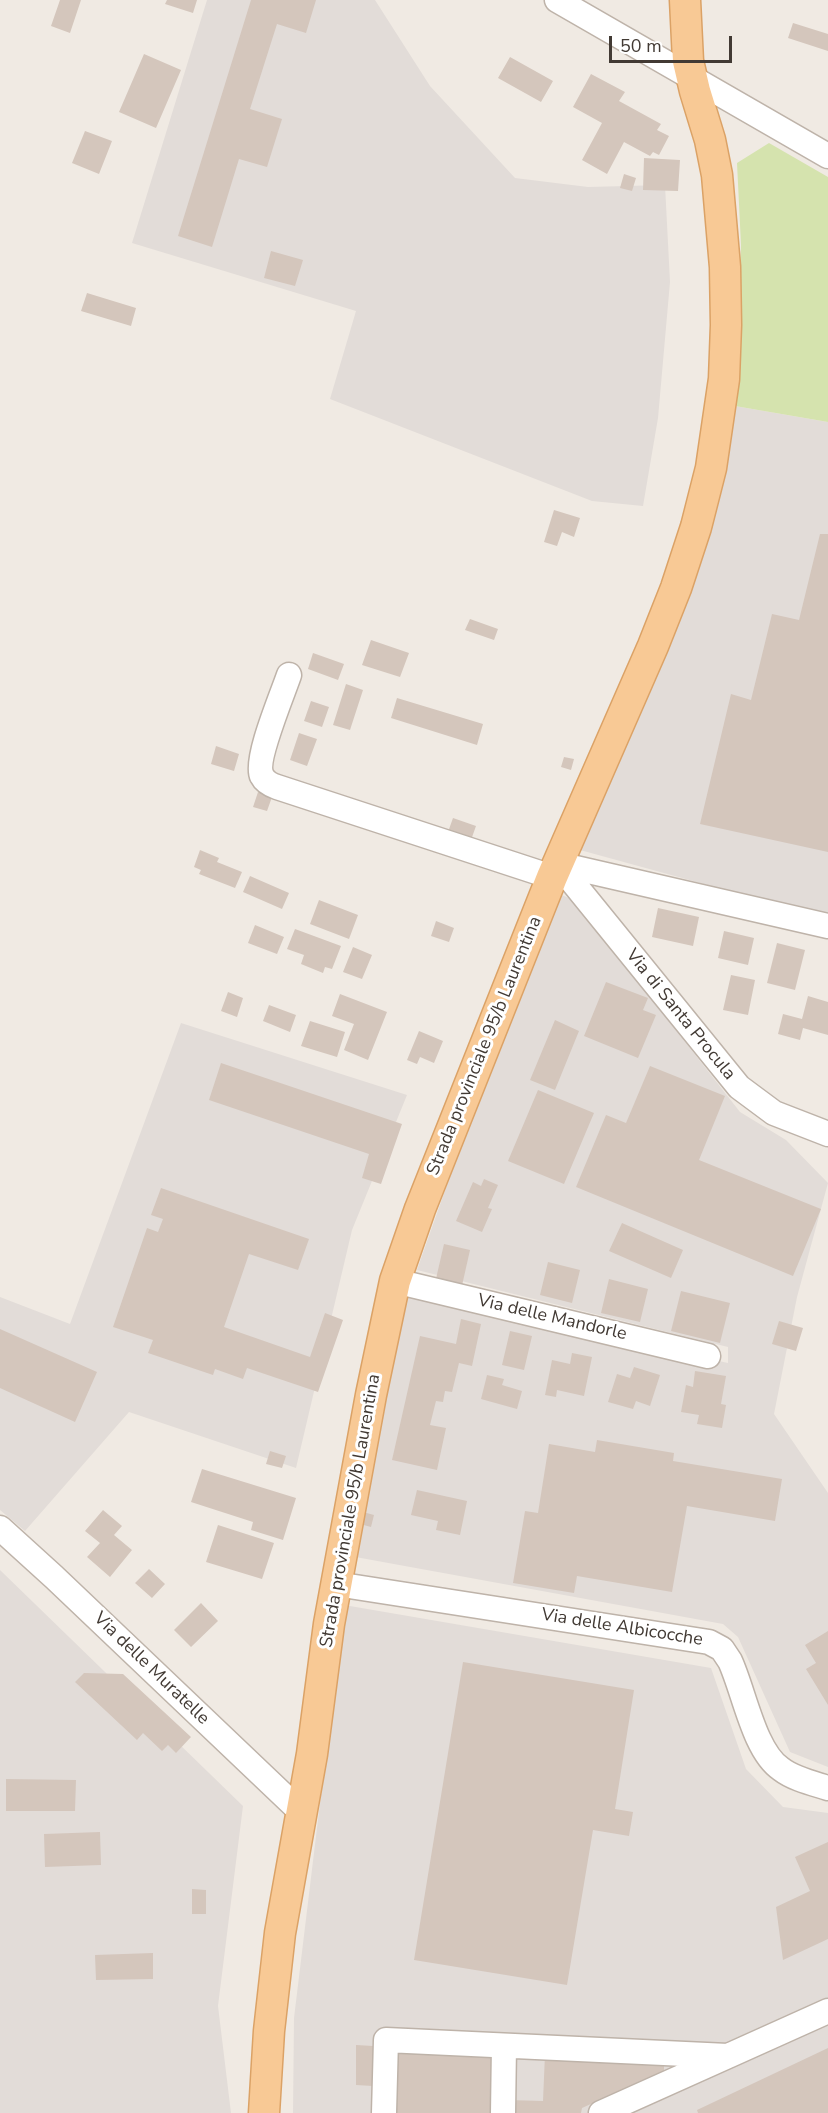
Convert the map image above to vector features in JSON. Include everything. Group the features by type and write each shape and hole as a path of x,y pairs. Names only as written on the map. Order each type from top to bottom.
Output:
{"main road":[{"name":"Strada provinciale 95/b Laurentina","path":"264,2113 280,1933 312,1754 336,1584 395,1281 420,1209 555,870 653,646 683,569 704,499 722,399 726,343 725,267 721,207 710,140 691,76 685,0"}],"street":[{"path":"557,0 828,156"},
{"path":"289,675 261,756 261,772 267,782 277,788 555,870 828,926"},
{"name":"Via di Santa Procula","path":"555,870 739,1087 759,1103 781,1116 828,1134"},
{"name":"Via delle Mandorle","path":"395,1281 708,1356"},
{"name":"Via delle Muratelle","path":"0,1528 301,1812"},
{"name":"Via delle Albicocche","path":"336,1584 709,1642 722,1649 730,1661 761,1745 772,1761 793,1776 828,1788"},
{"path":"601,2113 828,2011"},
{"path":"384,2113 386,2040 728,2056"},
{"path":"503,2113 504,2046"}],"shaded area":[{"path":"207,0 375,0 430,86 515,178 588,187 665,185 670,282 658,418 643,506 592,501 330,399 356,311 132,243"},
{"path":"735,406 828,422 828,918 580,850"},
{"path":"559,894 574,900 740,1112 786,1140 828,1183 797,1297 774,1414 828,1493 828,1767 790,1752 738,1637 723,1624 339,1554 386,1290 728,1363 728,1347 417,1270 460,1148"},
{"path":"181,1023 407,1095 352,1230 296,1468 129,1412 25,1531 0,1510 0,1297 70,1324"},
{"path":"0,1570 243,1806 218,2006 231,2113 0,2113"},
{"path":"344,1605 711,1668 746,1769 783,1807 828,1813 828,2113 293,2113 294,2018"}],"green space":[{"path":"769,143 828,177 828,422 735,406 741,245 737,163"}],"building":[{"path":"60,0 81,0 70,33 51,26"},
{"path":"167,0 197,0 193,13 165,4"},
{"path":"251,0 316,0 306,33 277,24 250,109 282,119 267,167 239,159 212,247 178,236"},
{"path":"793,23 828,34 828,51 788,38"},
{"path":"144,54 181,70 156,128 119,112"},
{"path":"510,57 553,81 541,102 498,78"},
{"path":"591,74 625,92 619,101 661,124 657,130 669,136 659,155 653,152 650,156 624,142 607,174 582,160 602,123 573,107"},
{"path":"85,131 112,141 99,174 72,163"},
{"path":"644,158 680,160 678,191 643,190"},
{"path":"624,174 636,178 632,191 620,188"},
{"path":"271,251 303,260 295,286 264,278"},
{"path":"87,293 136,308 131,326 81,311"},
{"path":"554,510 580,518 574,537 562,532 557,546 544,542"},
{"path":"820,534 828,534 828,852 700,824 731,694 751,700 772,614 799,620"},
{"path":"470,619 498,629 494,640 465,630"},
{"path":"371,640 409,653 400,677 362,665"},
{"path":"313,653 344,664 338,680 308,669"},
{"path":"346,684 363,690 350,730 333,725"},
{"path":"397,698 483,724 477,745 391,718"},
{"path":"311,701 329,707 322,727 304,721"},
{"path":"299,733 317,739 307,766 290,760"},
{"path":"216,746 239,754 234,771 211,764"},
{"path":"564,757 574,759 571,770 561,767"},
{"path":"258,792 272,797 267,811 253,807"},
{"path":"453,818 476,826 471,840 448,832"},
{"path":"200,850 219,858 217,862 242,872 235,888 199,874 201,870 194,867"},
{"path":"250,876 289,893 282,909 243,892"},
{"path":"319,900 358,915 349,939 310,924"},
{"path":"658,908 699,917 693,946 652,937"},
{"path":"436,921 454,928 449,942 431,936"},
{"path":"255,925 284,937 277,954 248,943"},
{"path":"295,929 341,946 332,969 325,967 323,973 301,964 304,955 287,949"},
{"path":"724,931 754,938 748,965 718,958"},
{"path":"777,943 805,950 795,990 767,983"},
{"path":"353,947 372,955 362,979 343,972"},
{"path":"731,975 755,980 748,1015 723,1010"},
{"path":"606,982 648,998 643,1010 656,1015 638,1058 584,1036"},
{"path":"228,992 243,998 237,1017 221,1011"},
{"path":"340,994 387,1012 368,1060 344,1050 354,1024 332,1016"},
{"path":"808,996 828,1002 828,1035 803,1028 800,1040 778,1034 783,1014 802,1019"},
{"path":"269,1005 296,1015 290,1032 263,1021"},
{"path":"555,1020 579,1031 555,1090 530,1080"},
{"path":"310,1021 345,1032 337,1057 301,1046"},
{"path":"419,1031 443,1041 434,1063 420,1057 417,1064 407,1060"},
{"path":"221,1063 402,1124 381,1184 362,1178 369,1154 209,1100"},
{"path":"650,1066 725,1096 699,1160 821,1209 793,1276 576,1187 606,1115 626,1123"},
{"path":"538,1090 594,1113 564,1184 508,1161"},
{"path":"484,1179 498,1185 488,1208 492,1209 482,1232 456,1221 473,1182 481,1186"},
{"path":"161,1188 309,1239 298,1270 249,1254 224,1327 310,1357 325,1313 343,1320 318,1392 247,1368 243,1379 215,1369 213,1375 148,1353 153,1340 113,1327 147,1228 158,1232 163,1219 151,1215"},
{"path":"622,1223 683,1250 671,1278 609,1251"},
{"path":"444,1244 470,1250 461,1290 435,1283"},
{"path":"548,1262 580,1270 572,1303 540,1295"},
{"path":"609,1279 648,1289 640,1322 601,1313"},
{"path":"681,1291 730,1303 720,1343 671,1331"},
{"path":"461,1319 481,1324 472,1366 459,1363 452,1392 445,1391 443,1402 436,1401 430,1425 446,1428 437,1470 392,1460 420,1336 456,1344"},
{"path":"779,1321 803,1328 796,1351 772,1344"},
{"path":"0,1329 97,1372 75,1422 0,1388"},
{"path":"510,1331 532,1336 524,1370 502,1365"},
{"path":"572,1353 592,1357 584,1396 557,1390 556,1397 545,1395 552,1360 570,1364"},
{"path":"634,1367 660,1375 650,1406 636,1401 633,1409 608,1402 617,1374 630,1378"},
{"path":"695,1371 726,1376 721,1404 726,1405 722,1428 697,1424 699,1415 681,1412 686,1385 693,1387"},
{"path":"487,1375 504,1379 502,1385 522,1391 517,1409 481,1399"},
{"path":"597,1440 674,1453 673,1461 782,1479 775,1521 687,1506 672,1592 577,1576 574,1593 513,1583 525,1511 538,1513 549,1444 595,1452"},
{"path":"270,1451 286,1456 282,1468 266,1464"},
{"path":"202,1469 296,1498 283,1540 251,1530 253,1522 191,1502"},
{"path":"417,1490 467,1501 460,1535 436,1530 438,1521 411,1515"},
{"path":"103,1510 122,1526 114,1535 132,1550 110,1577 87,1557 100,1543 85,1531"},
{"path":"363,1512 374,1515 371,1527 360,1524"},
{"path":"218,1525 274,1543 262,1579 206,1562"},
{"path":"149,1569 165,1584 152,1598 135,1583"},
{"path":"201,1603 218,1621 191,1647 174,1630"},
{"path":"828,1631 828,1705 806,1669 816,1663 805,1645"},
{"path":"463,1662 634,1690 615,1809 633,1812 629,1836 593,1830 567,1985 414,1960"},
{"path":"84,1673 123,1674 191,1737 176,1753 168,1745 162,1751 143,1733 137,1740 75,1682"},
{"path":"6,1779 76,1780 75,1811 6,1811"},
{"path":"100,1832 101,1865 45,1867 44,1834"},
{"path":"828,1842 828,1939 783,1960 776,1907 810,1891 795,1857"},
{"path":"192,1889 206,1890 206,1914 192,1914"},
{"path":"153,1953 153,1979 96,1980 95,1955"},
{"path":"356,2045 373,2046 373,2086 356,2085"},
{"path":"497,2047 495,2113 388,2113 391,2051"},
{"path":"828,2048 828,2113 698,2113 697,2110"},
{"path":"545,2054 583,2055 583,2062 664,2065 664,2071 582,2108 581,2113 507,2113 508,2100 543,2101"}]}
